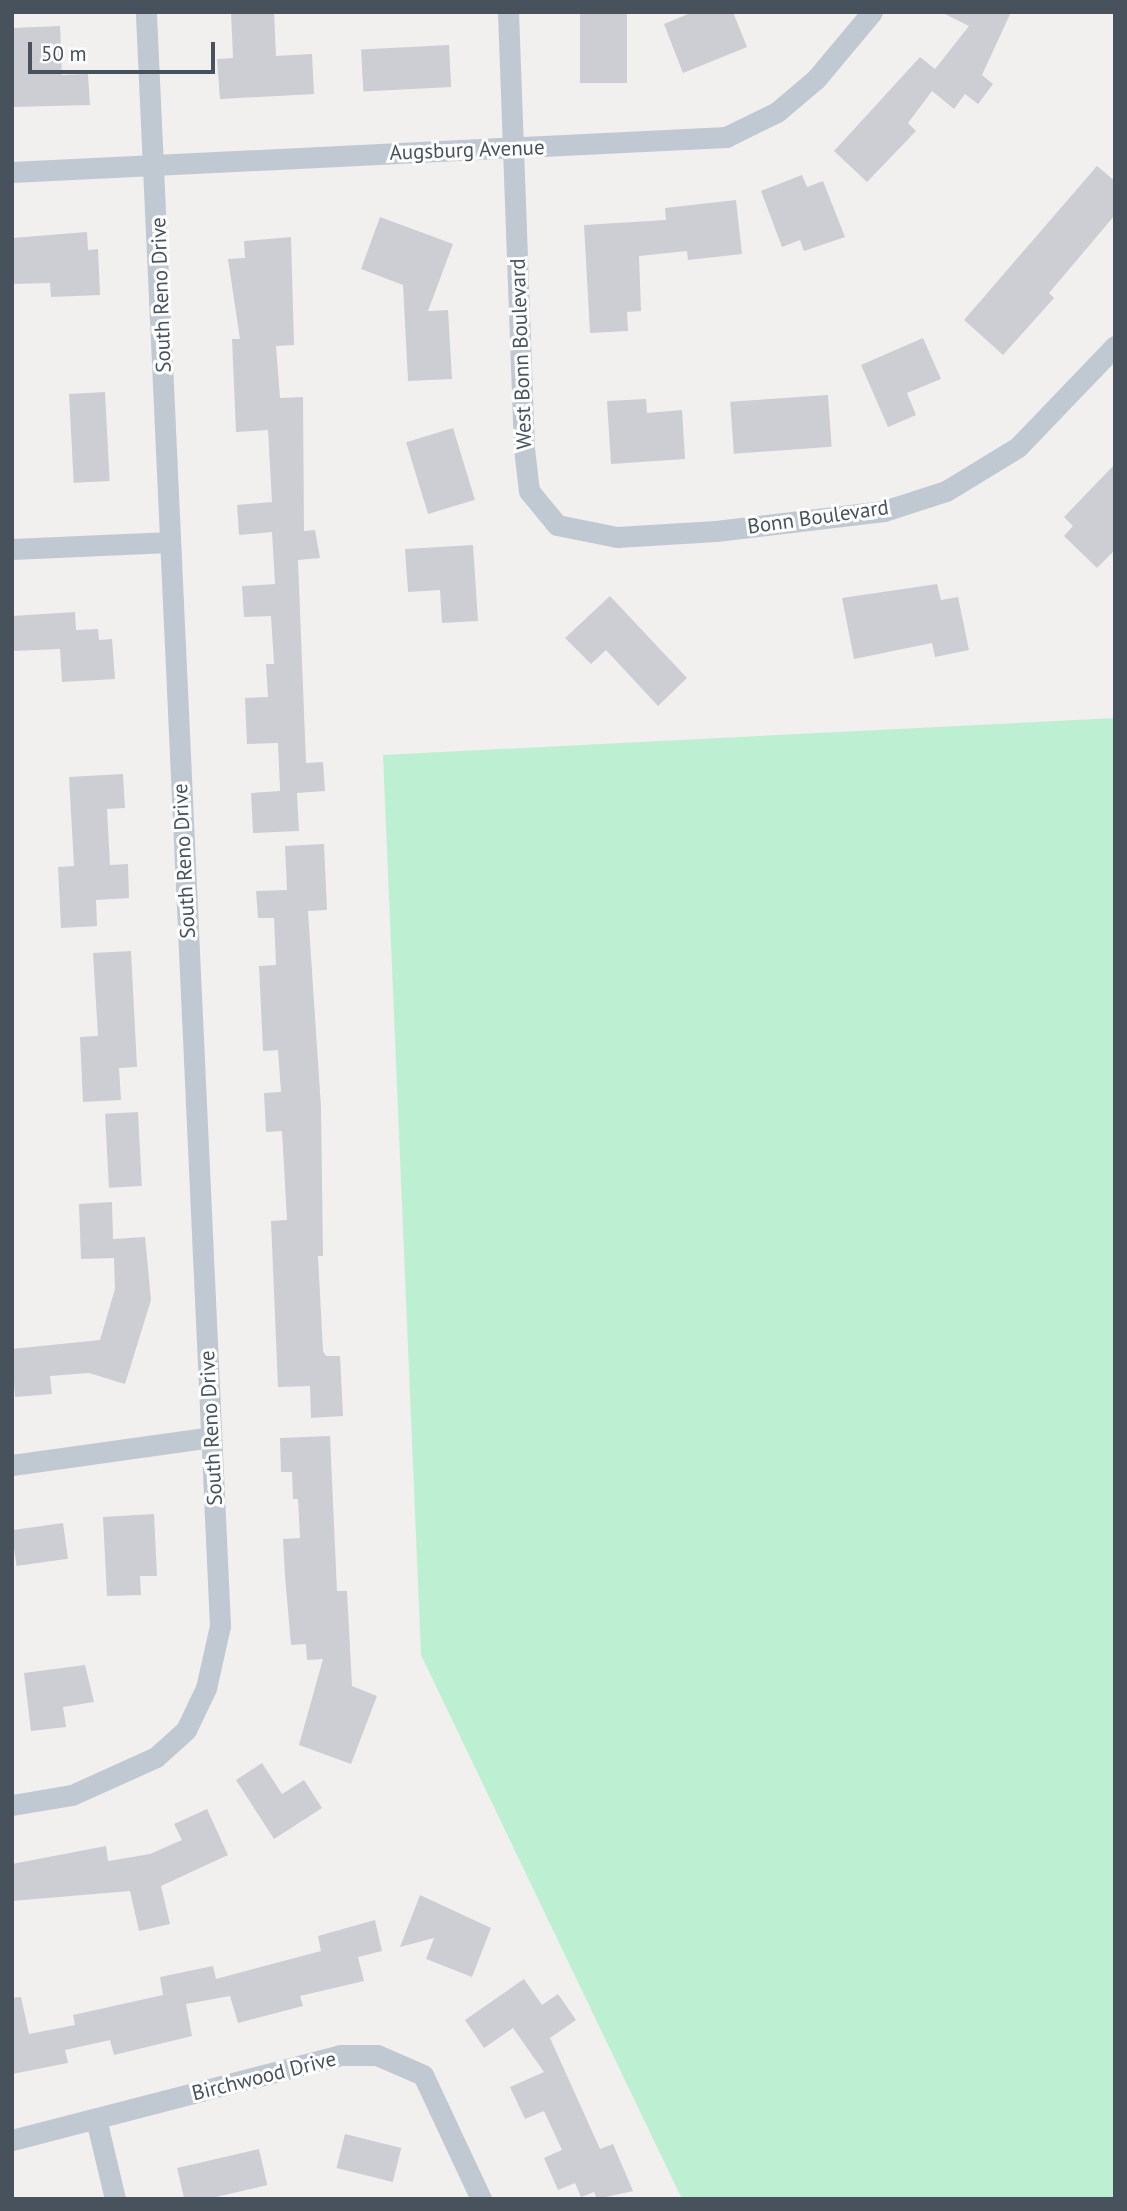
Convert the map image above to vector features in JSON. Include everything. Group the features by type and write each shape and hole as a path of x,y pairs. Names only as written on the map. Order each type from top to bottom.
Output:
{"street":[{"name":"South Reno Drive","path":"12,1805 72,1795 118,1778 156,1757 186,1730 197,1707 220,1626 170,542 156,165 146,12"},
{"name":"West Bonn Boulevard","path":"508,12 529,491 557,525 582,533 716,531"},
{"name":"Augsburg Avenue","path":"12,172 726,137 777,112 806,88 872,12"},
{"name":"Bonn Boulevard","path":"716,531 884,511 946,491 1018,447 1115,346"},
{"path":"12,549 170,542"},
{"path":"12,1465 211,1437"},
{"name":"Birchwood Drive","path":"12,2140 340,2055 377,2055 423,2075 481,2199"},
{"path":"96,2119 115,2199"}],"green space":[{"path":"1115,718 1115,2199 682,2199 421,1655 383,755"}],"building":[{"path":"231,12 274,12 276,56 312,54 314,94 220,99 217,59 233,58"},
{"path":"580,12 627,12 627,83 580,83"},
{"path":"693,12 733,12 747,47 683,73 664,24"},
{"path":"941,12 1011,12 982,75 993,84 978,104 965,94 954,109 932,91 908,123 916,131 867,182 834,151 920,57 935,69 969,26"},
{"path":"60,26 62,75 88,74 90,105 12,107 12,28"},
{"path":"449,45 451,87 363,92 361,50"},
{"path":"1097,166 1115,181 1115,215 1049,293 1054,298 1003,355 964,320"},
{"path":"802,175 807,187 823,181 845,237 804,251 800,240 782,247 761,191"},
{"path":"736,200 742,254 688,260 687,251 639,256 641,311 627,312 628,331 590,333 584,225 666,220 665,208"},
{"path":"380,217 453,244 428,311 448,310 452,379 408,381 403,285 361,269"},
{"path":"87,232 88,250 98,249 100,295 51,297 50,283 12,284 12,238"},
{"path":"291,237 294,345 276,346 280,398 303,397 304,531 315,530 320,558 298,560 306,763 323,762 325,791 297,793 299,831 253,833 251,793 280,791 278,743 247,744 245,698 268,697 266,664 274,664 271,616 244,617 242,586 275,584 272,532 239,535 237,505 272,502 268,430 236,432 232,339 240,339 228,259 245,258 244,241"},
{"path":"923,338 941,379 907,393 916,415 888,427 861,365"},
{"path":"105,392 110,481 74,483 69,394"},
{"path":"828,395 832,447 734,454 730,402"},
{"path":"646,399 647,413 682,410 685,459 611,464 607,401"},
{"path":"453,428 475,500 428,514 406,442"},
{"path":"1115,464 1115,550 1097,568 1064,536 1073,526 1064,517"},
{"path":"473,545 478,621 442,623 440,590 408,592 405,549"},
{"path":"937,584 941,600 958,597 969,650 935,657 932,643 854,659 842,598"},
{"path":"610,596 687,678 658,706 606,650 591,664 565,638"},
{"path":"75,612 76,630 98,629 99,640 112,639 115,679 62,682 60,649 12,651 12,616"},
{"path":"123,774 125,808 107,809 110,865 128,864 129,898 96,900 97,926 61,928 58,867 74,866 69,777"},
{"path":"324,844 327,910 308,911 321,1107 323,1256 318,1256 323,1351 326,1356 340,1356 343,1416 311,1418 310,1386 278,1387 271,1221 287,1220 282,1131 266,1132 264,1093 281,1092 278,1050 263,1051 259,966 276,965 274,918 258,918 256,891 287,890 285,846"},
{"path":"131,951 137,1067 119,1068 121,1100 83,1102 80,1037 98,1036 93,953"},
{"path":"138,1112 142,1186 109,1188 105,1114"},
{"path":"112,1202 113,1239 145,1237 151,1300 125,1384 89,1373 50,1376 52,1394 15,1397 12,1349 100,1340 115,1289 114,1258 81,1259 79,1204"},
{"path":"330,1436 337,1591 347,1591 352,1686 377,1696 351,1764 299,1745 323,1659 307,1660 306,1644 291,1645 285,1576 283,1539 300,1538 298,1499 293,1499 292,1472 281,1472 280,1438"},
{"path":"154,1514 157,1576 140,1576 141,1595 107,1596 103,1517"},
{"path":"63,1523 68,1559 17,1566 12,1530"},
{"path":"85,1665 94,1702 63,1707 66,1727 31,1731 24,1673"},
{"path":"262,1763 282,1794 304,1780 322,1808 274,1839 236,1780"},
{"path":"207,1809 228,1855 161,1886 170,1924 139,1931 130,1891 12,1901 12,1864 106,1846 108,1861 150,1854 182,1840 174,1824"},
{"path":"420,1895 491,1928 472,1977 426,1959 434,1938 400,1947"},
{"path":"375,1920 382,1951 358,1957 364,1981 300,1996 303,2006 238,2023 230,1996 186,2004 192,2036 114,2055 110,2040 65,2050 68,2063 12,2074 12,1998 21,1997 29,2034 75,2025 73,2015 163,1995 160,1977 213,1966 216,1979 321,1951 318,1936"},
{"path":"524,1979 542,2005 558,1994 576,2020 550,2038 600,2149 613,2144 633,2191 597,2199 594,2192 581,2197 575,2183 558,2190 544,2158 562,2150 544,2111 525,2119 510,2087 544,2072 513,2028 484,2048 465,2020"},
{"path":"345,2134 401,2148 393,2182 337,2168"},
{"path":"259,2149 267,2185 207,2199 184,2199 177,2168"}]}
